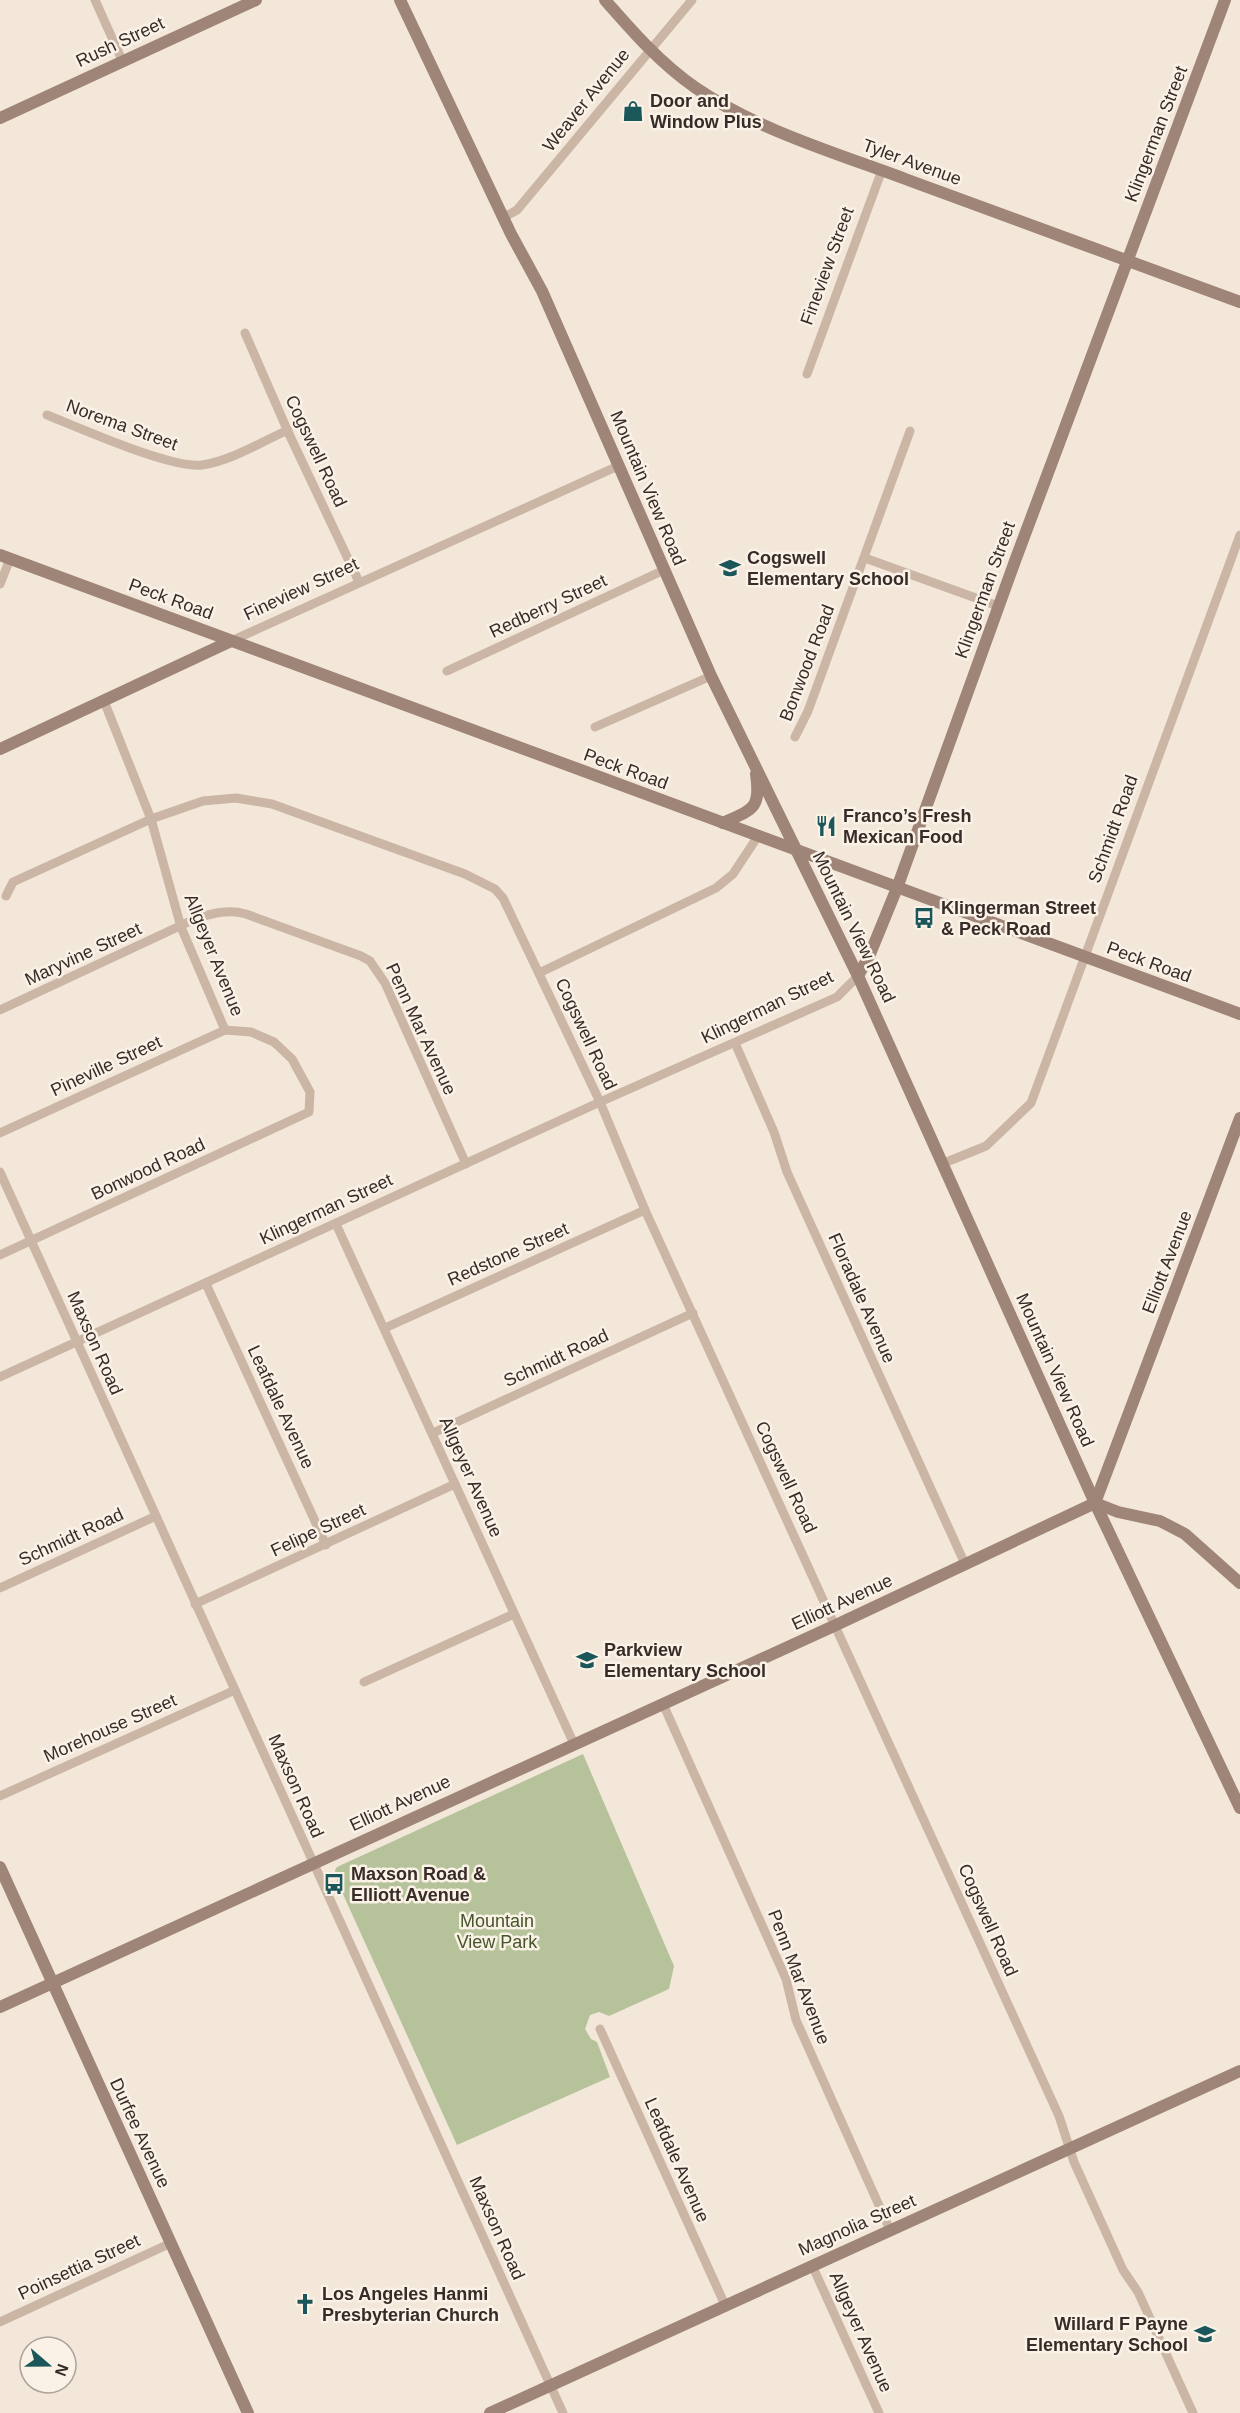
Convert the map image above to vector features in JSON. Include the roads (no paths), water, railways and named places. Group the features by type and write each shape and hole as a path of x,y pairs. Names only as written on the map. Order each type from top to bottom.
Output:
{"street":[{"path":"95,0 122,60"},
{"name":"Mountain View Road","path":"400,0 503,218 542,291 711,676 858,976 1095,1503 1240,1808"},
{"name":"Tyler Avenue","path":"605,0 649,50 696,88 719,103 795,137 1240,302"},
{"name":"Weaver Avenue","path":"503,218 517,210 692,0"},
{"name":"Klingerman Street","path":"0,1377 600,1102 837,997 858,976 870,954 897,888 998,606 1225,0"},
{"name":"Rush Street","path":"0,118 251,1"},
{"name":"Fineview Street","path":"807,374 882,170"},
{"name":"Cogswell Road","path":"245,333 359,582"},
{"name":"Norema Street","path":"47,415 160,458 189,465 201,465 226,458 288,430"},
{"name":"Bonwood Road","path":"795,737 808,711 910,431"},
{"name":"Fineview Street","path":"0,749 359,582 618,466"},
{"name":"Schmidt Road","path":"944,1163 986,1146 1030,1103 1240,534"},
{"path":"0,584 5,557"},
{"name":"Peck Road","path":"5,557 1240,1014"},
{"path":"865,558 998,606"},
{"name":"Redberry Street","path":"447,671 664,570"},
{"path":"595,728 711,676"},
{"name":"Allgeyer Avenue","path":"104,701 151,819 181,927 225,1030 251,1032 274,1042 292,1059 310,1092 309,1112"},
{"path":"723,823 752,810 756,803 758,796 753,761"},
{"name":"Cogswell Road","path":"151,819 203,801 236,798 272,804 465,874 495,889 503,898 600,1102 645,1210 1059,2116 1070,2149 1123,2270 1138,2292 1192,2413"},
{"path":"6,896 13,882 151,819"},
{"path":"539,973 716,888 733,874 758,836"},
{"name":"Penn Mar Avenue","path":"181,927 197,918 235,911 370,961 381,974 466,1164"},
{"name":"Maryvine Street","path":"0,1010 181,927"},
{"name":"Pineville Street","path":"0,1133 225,1030"},
{"name":"Floradale Avenue","path":"735,1043 774,1132 787,1172 965,1564"},
{"name":"Bonwood Road","path":"0,1255 309,1112"},
{"name":"Elliott Avenue","path":"0,2007 836,1625 1095,1503 1240,1118"},
{"name":"Maxson Road","path":"0,1172 562,2413"},
{"name":"Redstone Street","path":"385,1328 645,1210"},
{"name":"Allgeyer Avenue","path":"336,1224 574,1744"},
{"name":"Leafdale Avenue","path":"206,1284 326,1545"},
{"name":"Schmidt Road","path":"433,1433 693,1313"},
{"name":"Felipe Street","path":"195,1604 455,1484"},
{"path":"1095,1503 1118,1512 1160,1521 1185,1534 1240,1583"},
{"name":"Schmidt Road","path":"0,1588 156,1516"},
{"path":"364,1682 514,1614"},
{"name":"Morehouse Street","path":"0,1796 235,1690"},
{"name":"Penn Mar Avenue","path":"663,1704 786,1979 796,2020 890,2230"},
{"name":"Durfee Avenue","path":"0,1868 248,2413"},
{"name":"Leafdale Avenue","path":"600,2029 725,2305"},
{"name":"Magnolia Street","path":"490,2413 1240,2071"},
{"name":"Poinsettia Street","path":"0,2322 171,2243"},
{"name":"Allgeyer Avenue","path":"812,2265 879,2413"}],"place":[{"name":"Door and Window Plus","path":"633,111"},
{"name":"Cogswell Elementary School","path":"730,568"},
{"name":"Franco’s Fresh Mexican Food","path":"826,826"},
{"name":"Klingerman Street & Peck Road","path":"924,918"},
{"name":"Parkview Elementary School","path":"587,1660"},
{"name":"Maxson Road & Elliott Avenue","path":"334,1884"},
{"name":"Los Angeles Hanmi Presbyterian Church","path":"305,2304"},
{"name":"Willard F Payne Elementary School","path":"1205,2334"}],"park label":[{"name":"Mountain View Park","path":"497,1931"}]}
